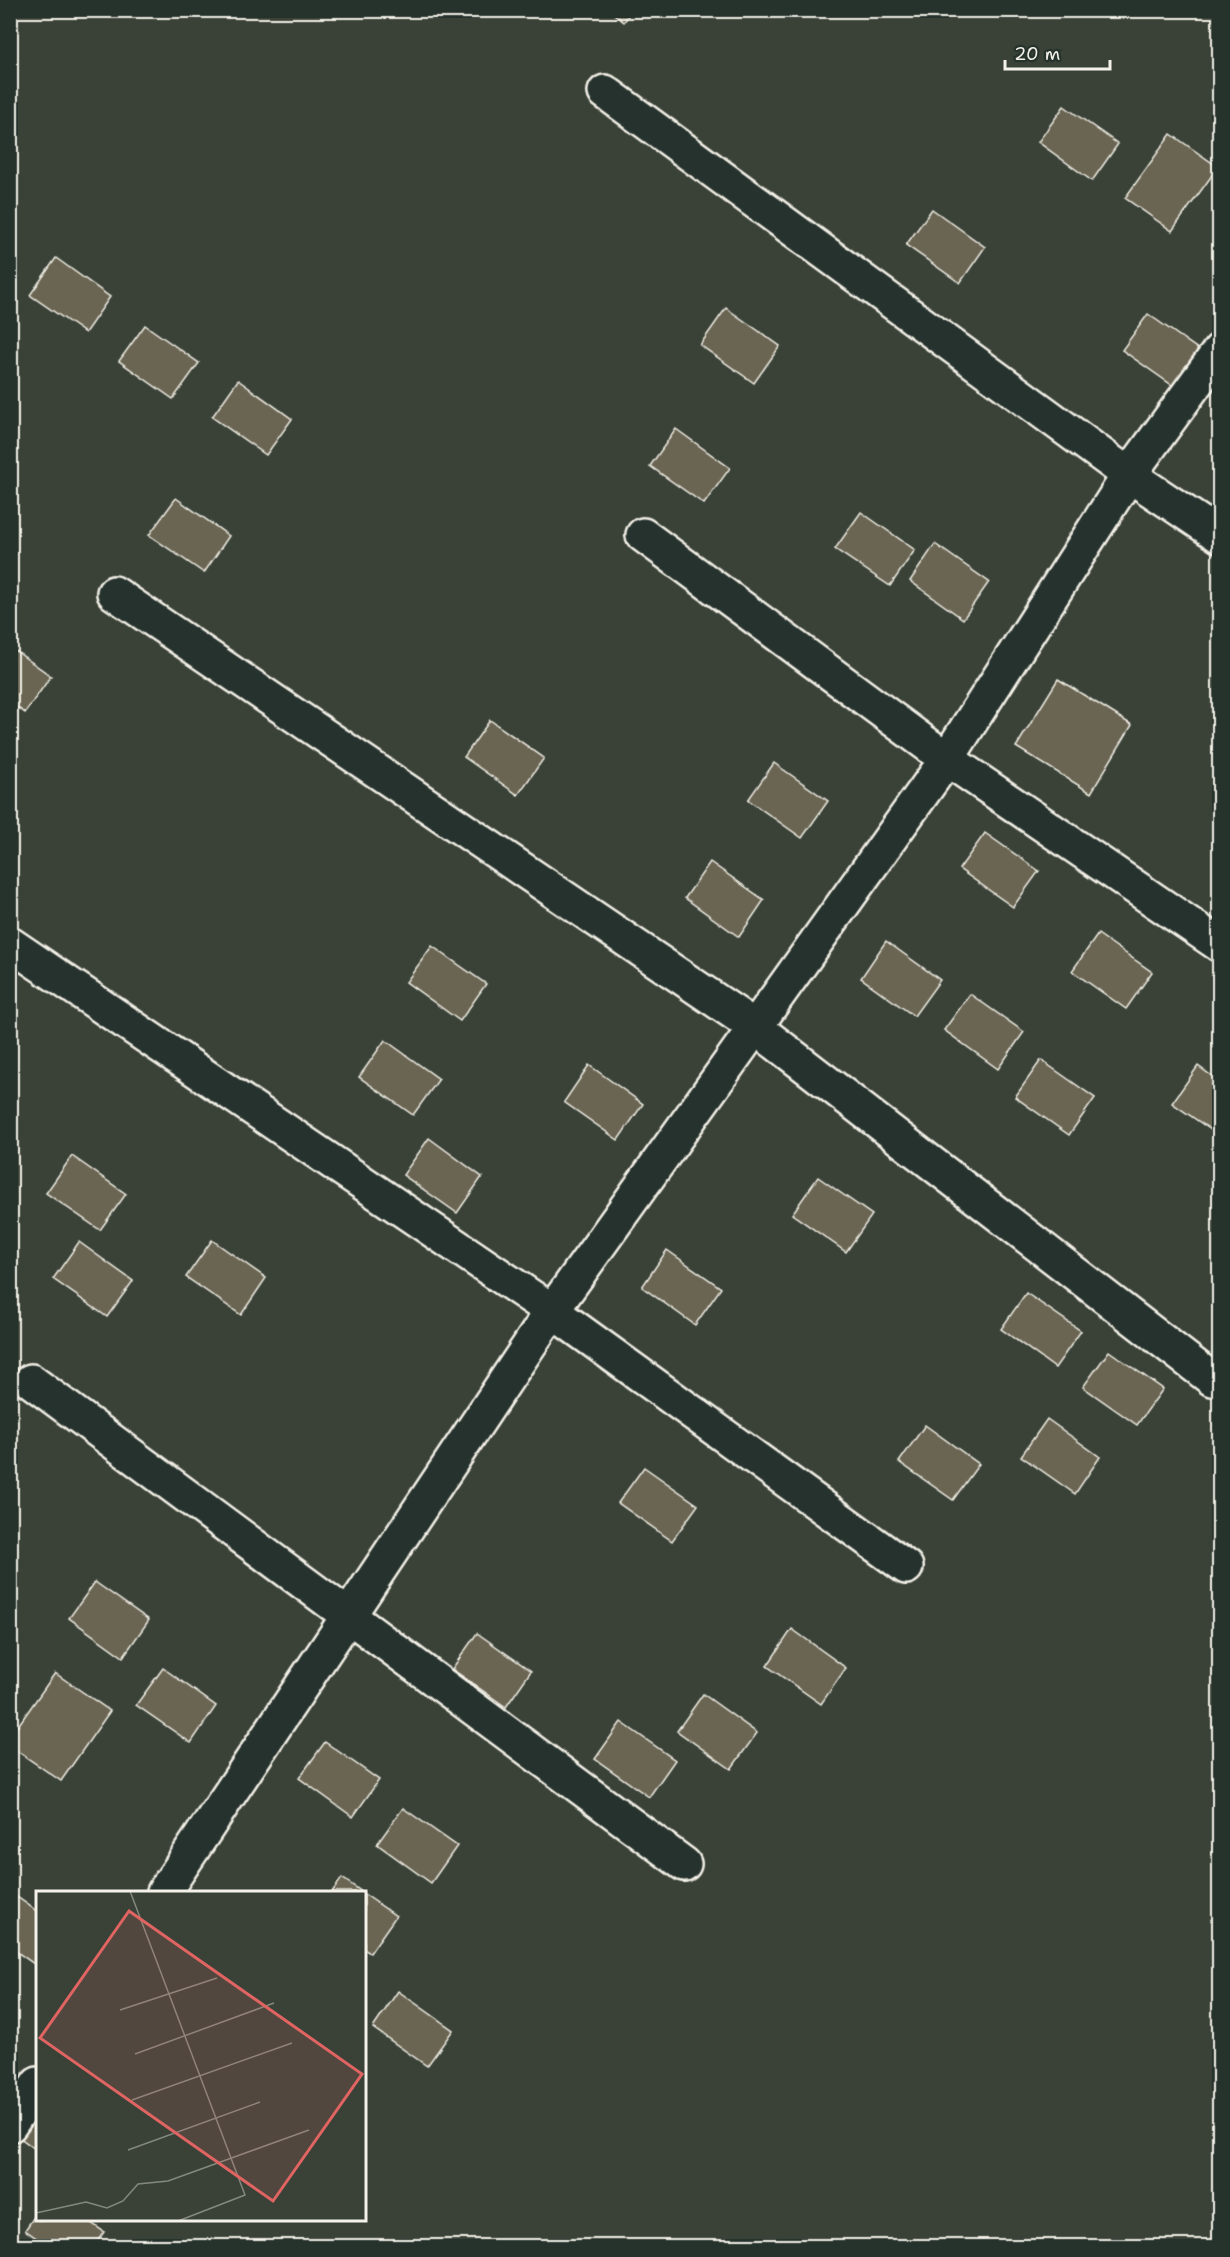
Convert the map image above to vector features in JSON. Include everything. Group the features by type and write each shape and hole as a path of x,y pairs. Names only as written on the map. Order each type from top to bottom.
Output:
{"street":[{"path":"605,92 1129,475 1220,536"},
{"path":"165,1891 552,1311 946,759 1129,475 1220,350"},
{"path":"643,535 946,759 1220,945"},
{"path":"114,593 755,1027 1212,1378"},
{"path":"10,944 552,1311 906,1567"},
{"path":"31,1382 347,1618 684,1864"},
{"path":"10,2125 36,2087"}],"building":[{"path":"609,10 632,10 624,22"},
{"path":"1064,106 1118,144 1092,181 1038,142"},
{"path":"1171,134 1218,167 1172,231 1125,198"},
{"path":"932,209 985,247 960,283 906,245"},
{"path":"56,258 110,297 85,333 30,295"},
{"path":"726,308 780,346 754,383 700,345"},
{"path":"1148,314 1202,352 1176,388 1122,350"},
{"path":"145,325 199,363 173,399 119,361"},
{"path":"238,380 292,419 266,455 212,417"},
{"path":"676,429 730,468 704,504 650,466"},
{"path":"176,498 229,536 204,573 149,535"},
{"path":"861,512 915,550 890,586 835,549"},
{"path":"935,544 989,582 963,619 910,581"},
{"path":"10,647 51,676 25,713 10,702"},
{"path":"1058,679 1132,725 1091,793 1016,747"},
{"path":"490,720 544,758 518,795 464,757"},
{"path":"774,763 828,801 802,838 748,800"},
{"path":"985,833 1039,871 1013,907 959,869"},
{"path":"710,862 764,900 739,937 685,898"},
{"path":"1098,934 1152,972 1126,1009 1072,971"},
{"path":"886,941 940,980 914,1016 861,978"},
{"path":"432,946 486,984 460,1021 406,982"},
{"path":"970,994 1024,1032 998,1069 944,1030"},
{"path":"385,1040 439,1079 413,1115 359,1077"},
{"path":"1041,1060 1095,1098 1069,1135 1015,1097"},
{"path":"589,1065 643,1104 618,1140 564,1102"},
{"path":"1198,1066 1220,1082 1220,1136 1172,1103"},
{"path":"429,1138 482,1177 457,1213 403,1175"},
{"path":"72,1156 126,1194 100,1230 46,1193"},
{"path":"818,1177 872,1215 846,1252 792,1214"},
{"path":"212,1240 266,1278 241,1315 186,1277"},
{"path":"79,1242 133,1281 107,1317 53,1279"},
{"path":"667,1250 721,1288 695,1325 642,1287"},
{"path":"1026,1293 1081,1331 1055,1368 1001,1329"},
{"path":"1109,1351 1163,1389 1137,1425 1083,1387"},
{"path":"1047,1419 1100,1457 1075,1494 1021,1456"},
{"path":"925,1425 979,1464 953,1500 899,1462"},
{"path":"644,1467 698,1505 672,1541 618,1503"},
{"path":"95,1582 149,1620 123,1657 69,1618"},
{"path":"792,1629 846,1668 821,1704 767,1666"},
{"path":"477,1633 531,1671 506,1707 452,1669"},
{"path":"163,1668 216,1706 191,1743 136,1705"},
{"path":"55,1673 110,1711 61,1781 10,1746 10,1737"},
{"path":"703,1694 757,1733 731,1769 677,1731"},
{"path":"621,1722 675,1760 649,1797 595,1759"},
{"path":"325,1742 379,1780 353,1817 299,1778"},
{"path":"403,1808 457,1846 431,1883 377,1844"},
{"path":"342,1878 361,1891 333,1891"},
{"path":"10,1892 36,1911 36,1965 10,1947"},
{"path":"366,1895 396,1916 370,1953 366,1950"},
{"path":"398,1991 453,2030 427,2066 373,2028"},
{"path":"36,2114 36,2150 19,2137"},
{"path":"36,2214 36,2221 88,2221 104,2232 94,2246 48,2246 25,2230"}]}
